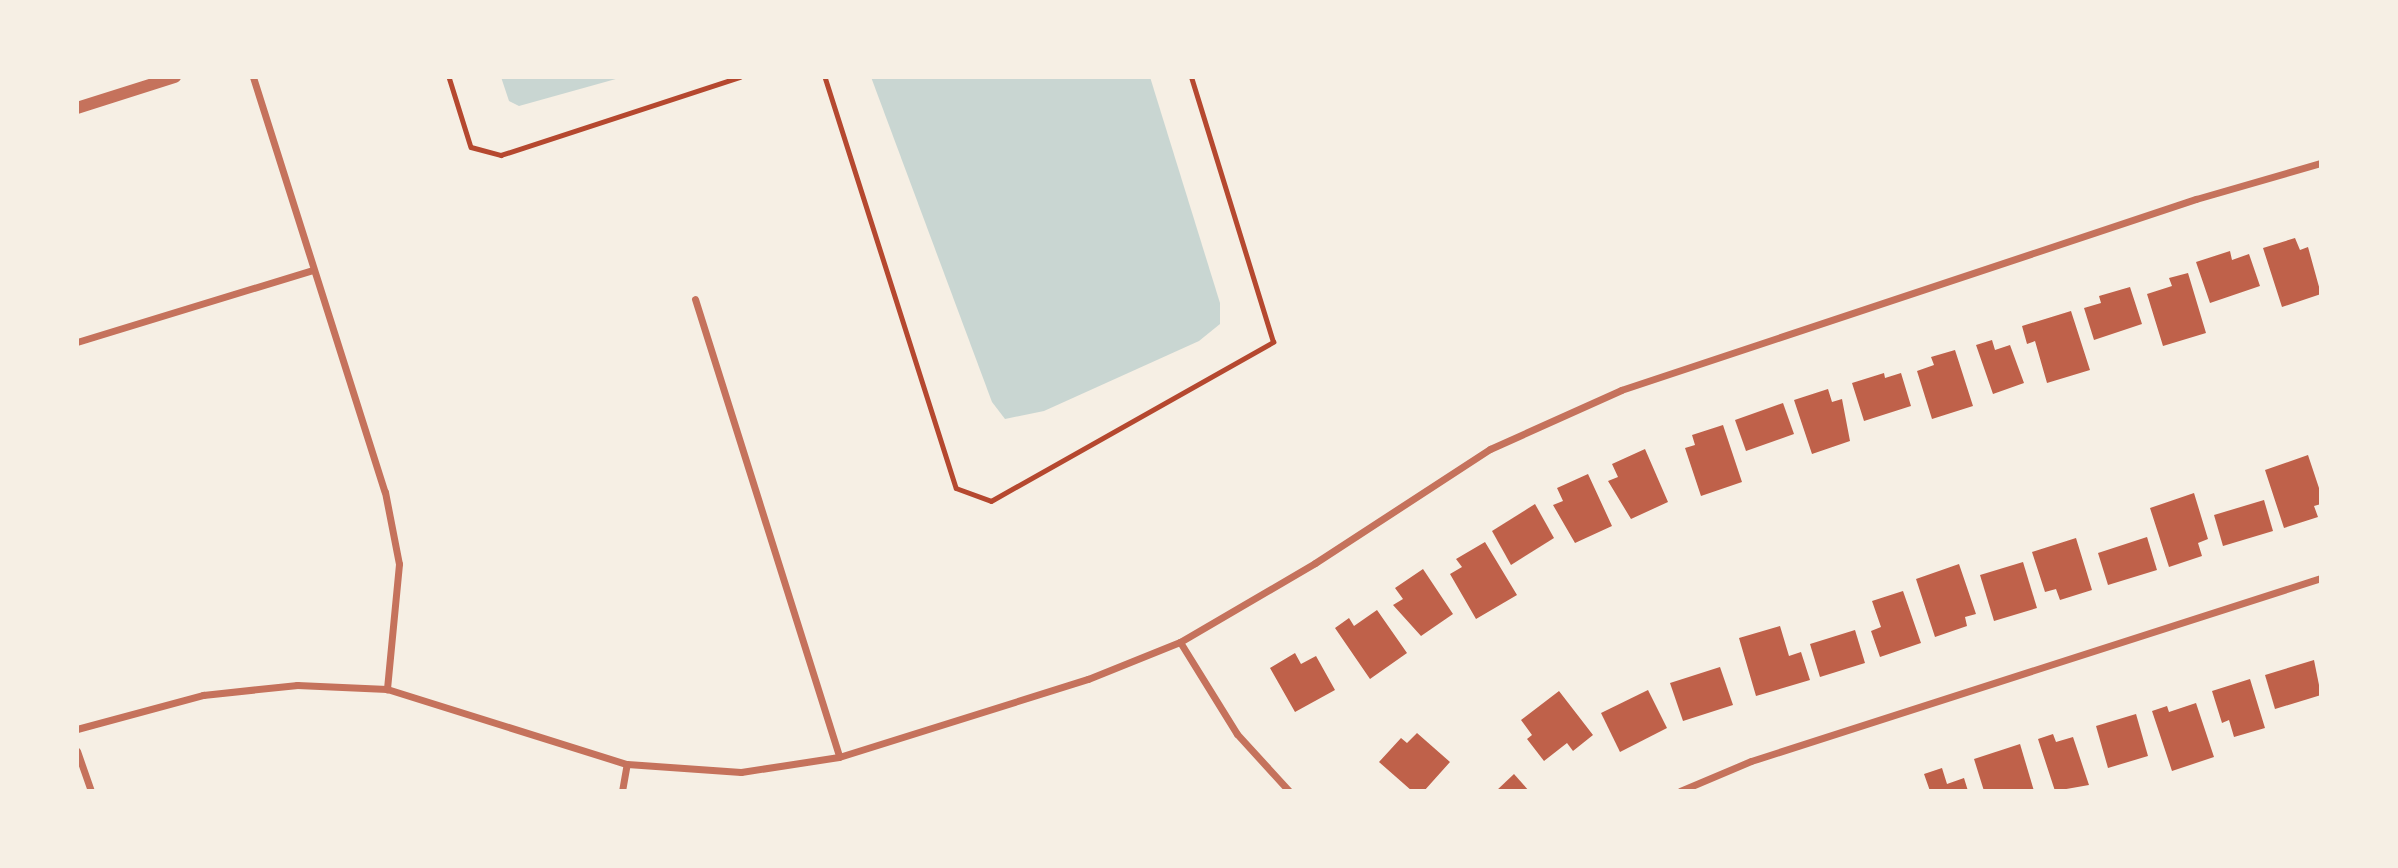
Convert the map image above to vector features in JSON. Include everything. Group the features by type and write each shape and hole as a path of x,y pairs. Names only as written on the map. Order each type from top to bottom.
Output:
{"street":[{"path":"77,108 175,77"},
{"path":"253,77 385,492 399,564 387,690"},
{"path":"77,729 203,695 297,685 387,690 627,764 741,772 839,757 1076,683 1180,642 1315,563 1490,449 1621,390 2183,204 2321,163"},
{"path":"77,342 313,270"},
{"path":"695,299 839,757"},
{"path":"1680,791 1751,761 2321,578"},
{"path":"1180,642 1237,734 1289,791"},
{"path":"77,751 91,791"},
{"path":"622,791 627,764"}],"path":[{"path":"449,77 471,148 501,155 740,77"},
{"path":"825,77 956,488 991,501 1273,342 1191,77"}],"shaded area":[{"path":"501,77 623,77 519,106 509,101"},
{"path":"871,77 1150,77 1220,303 1220,324 1199,341 1044,411 1005,419 992,402"}],"building":[{"path":"2295,238 2300,250 2308,247 2321,294 2282,307 2263,248"},
{"path":"2230,251 2232,260 2249,254 2260,286 2210,303 2196,262"},
{"path":"2188,273 2206,333 2163,346 2147,294 2172,286 2169,278"},
{"path":"2130,287 2142,324 2094,340 2084,308 2101,303 2099,296"},
{"path":"2071,311 2090,370 2047,383 2035,341 2027,344 2022,326"},
{"path":"1992,340 1995,350 2010,345 2024,383 1993,394 1976,345"},
{"path":"1955,350 1973,406 1932,419 1917,371 1934,365 1931,357"},
{"path":"1884,373 1885,378 1901,373 1911,406 1864,421 1852,383"},
{"path":"1828,389 1832,402 1842,399 1850,441 1812,454 1794,400"},
{"path":"1783,403 1794,434 1746,451 1735,420"},
{"path":"1723,425 1742,482 1701,496 1685,448 1695,445 1692,435"},
{"path":"1645,449 1668,502 1631,519 1608,481 1618,477 1612,464"},
{"path":"2308,455 2321,494 2321,504 2314,506 2318,517 2284,528 2265,470"},
{"path":"1588,474 1612,526 1575,543 1553,505 1563,501 1557,488"},
{"path":"2194,493 2208,539 2198,543 2202,556 2169,567 2150,508"},
{"path":"2264,500 2273,531 2223,546 2214,515"},
{"path":"1535,504 1554,538 1511,565 1492,531"},
{"path":"2147,537 2157,570 2108,585 2098,553"},
{"path":"2076,538 2092,590 2060,600 2056,589 2045,592 2032,552"},
{"path":"1485,542 1517,595 1476,619 1450,574 1462,567 1456,559"},
{"path":"2023,562 2037,608 1994,621 1980,575"},
{"path":"1959,564 1976,614 1965,617 1967,626 1935,637 1916,579"},
{"path":"1423,569 1453,614 1421,636 1393,605 1403,599 1395,588"},
{"path":"1903,591 1921,643 1880,657 1871,631 1881,627 1872,601"},
{"path":"1377,610 1407,653 1370,679 1335,628 1349,618 1354,626"},
{"path":"1780,626 1789,656 1801,652 1810,680 1756,696 1739,638"},
{"path":"1855,630 1865,663 1820,677 1810,644"},
{"path":"1295,653 1301,664 1316,656 1335,690 1295,712 1270,668"},
{"path":"2314,660 2321,695 2275,709 2265,675"},
{"path":"1720,667 1733,705 1683,721 1670,683"},
{"path":"2250,679 2265,728 2234,737 2229,720 2222,723 2212,691"},
{"path":"1648,690 1667,728 1620,752 1601,713"},
{"path":"1559,691 1593,735 1573,751 1567,743 1544,761 1527,739 1532,735 1521,720"},
{"path":"2196,703 2214,757 2172,771 2152,711 2167,706 2169,712"},
{"path":"2136,714 2148,756 2108,768 2096,726"},
{"path":"1417,733 1450,762 1424,791 1412,791 1379,762 1401,738 1407,743"},
{"path":"2053,734 2056,742 2073,737 2089,785 2055,791 2038,739"},
{"path":"2020,744 2034,791 1984,791 1974,759"},
{"path":"1942,768 1947,784 1964,778 1968,791 1930,791 1924,774"},
{"path":"1514,774 1529,791 1496,791"}]}
